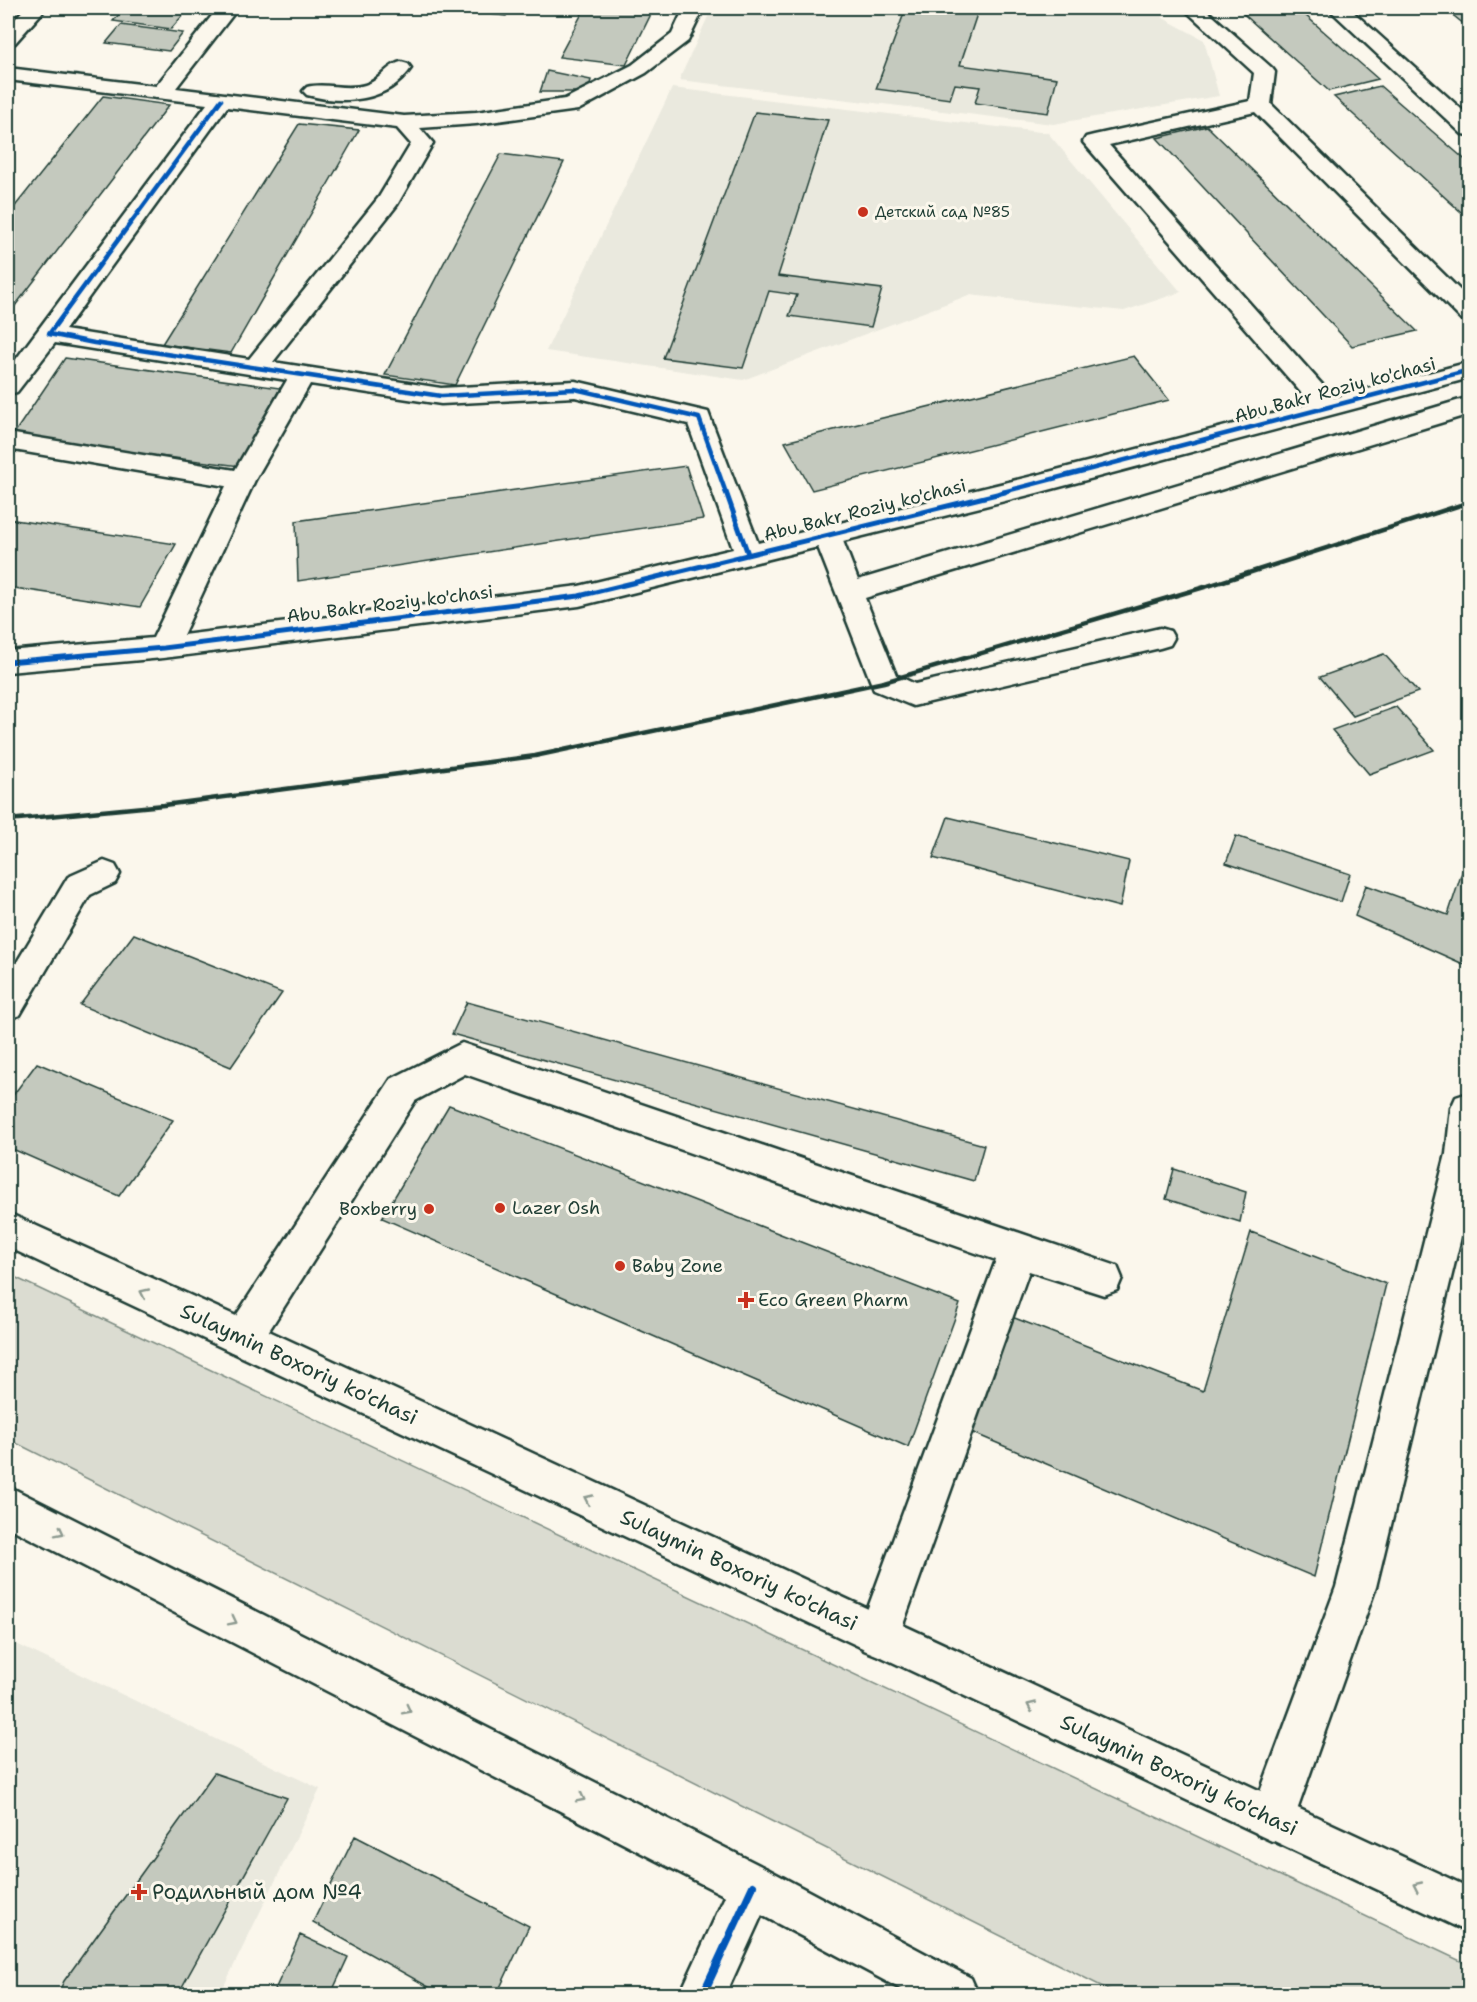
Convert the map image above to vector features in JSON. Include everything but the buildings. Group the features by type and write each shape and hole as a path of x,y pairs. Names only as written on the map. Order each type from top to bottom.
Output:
{"street":[{"path":"8,39 36,8"},
{"path":"167,85 228,8"},
{"path":"167,85 221,100 404,122 476,118 570,105 639,69 681,37 694,8"},
{"path":"1193,8 1265,72 1260,105"},
{"path":"1338,8 1470,129"},
{"path":"16,75 346,95 373,91 394,79 401,68"},
{"path":"8,386 49,334 221,100"},
{"path":"1260,105 1470,314"},
{"path":"1260,105 1094,141 1328,407"},
{"path":"255,368 389,200 422,143 404,122"},
{"path":"49,334 441,396 575,389 699,418 748,554"},
{"name":"Abu Bakr Roziy ko'chasi","path":"8,662 163,648 579,596 1037,484 1470,370"},
{"path":"163,648 242,480 303,375"},
{"path":"849,592 1470,405"},
{"path":"8,441 242,480"},
{"path":"827,535 884,682 913,695 1160,638"},
{"path":"8,1005 79,886 104,874"},
{"path":"243,1338 403,1090 462,1058 1018,1251 1104,1278"},
{"path":"1272,1819 1356,1587 1463,1154 1468,1108"},
{"name":"Sulaymin Boxoriy ko'chasi","path":"8,1230 1470,1911"},
{"path":"879,1635 1018,1251"},
{"path":"8,1506 753,1886 955,1995"},
{"path":"703,1995 753,1886"}],"shaded area":[{"path":"712,8 1164,8 1163,18 1204,40 1219,96 1053,124 679,80"},
{"name":"Детский сад №85","path":"672,88 1048,133 1181,292 1124,311 969,295 743,380 546,351"},
{"path":"8,1274 1469,1965 1469,1994 1117,1994 8,1439"},
{"name":"Родильный дом №4","path":"8,1640 320,1789 220,1994 8,1994"}],"railway":[{"path":"8,820 164,805 535,756 884,682 1208,586 1470,502"}],"cycle path":[{"path":"221,100 49,334 94,343 441,396 575,389 699,418 748,554"},
{"path":"8,662 163,648 579,596 1037,484 1470,370"},
{"path":"703,1994 753,1886"}],"place":[{"name":"Детский сад №85","path":"863,212"},
{"name":"Lazer Osh","path":"500,1208"},
{"name":"Boxberry","path":"429,1209"},
{"name":"Baby Zone","path":"620,1266"},
{"name":"Eco Green Pharm","path":"746,1300"},
{"name":"Родильный дом №4","path":"139,1892"}]}
